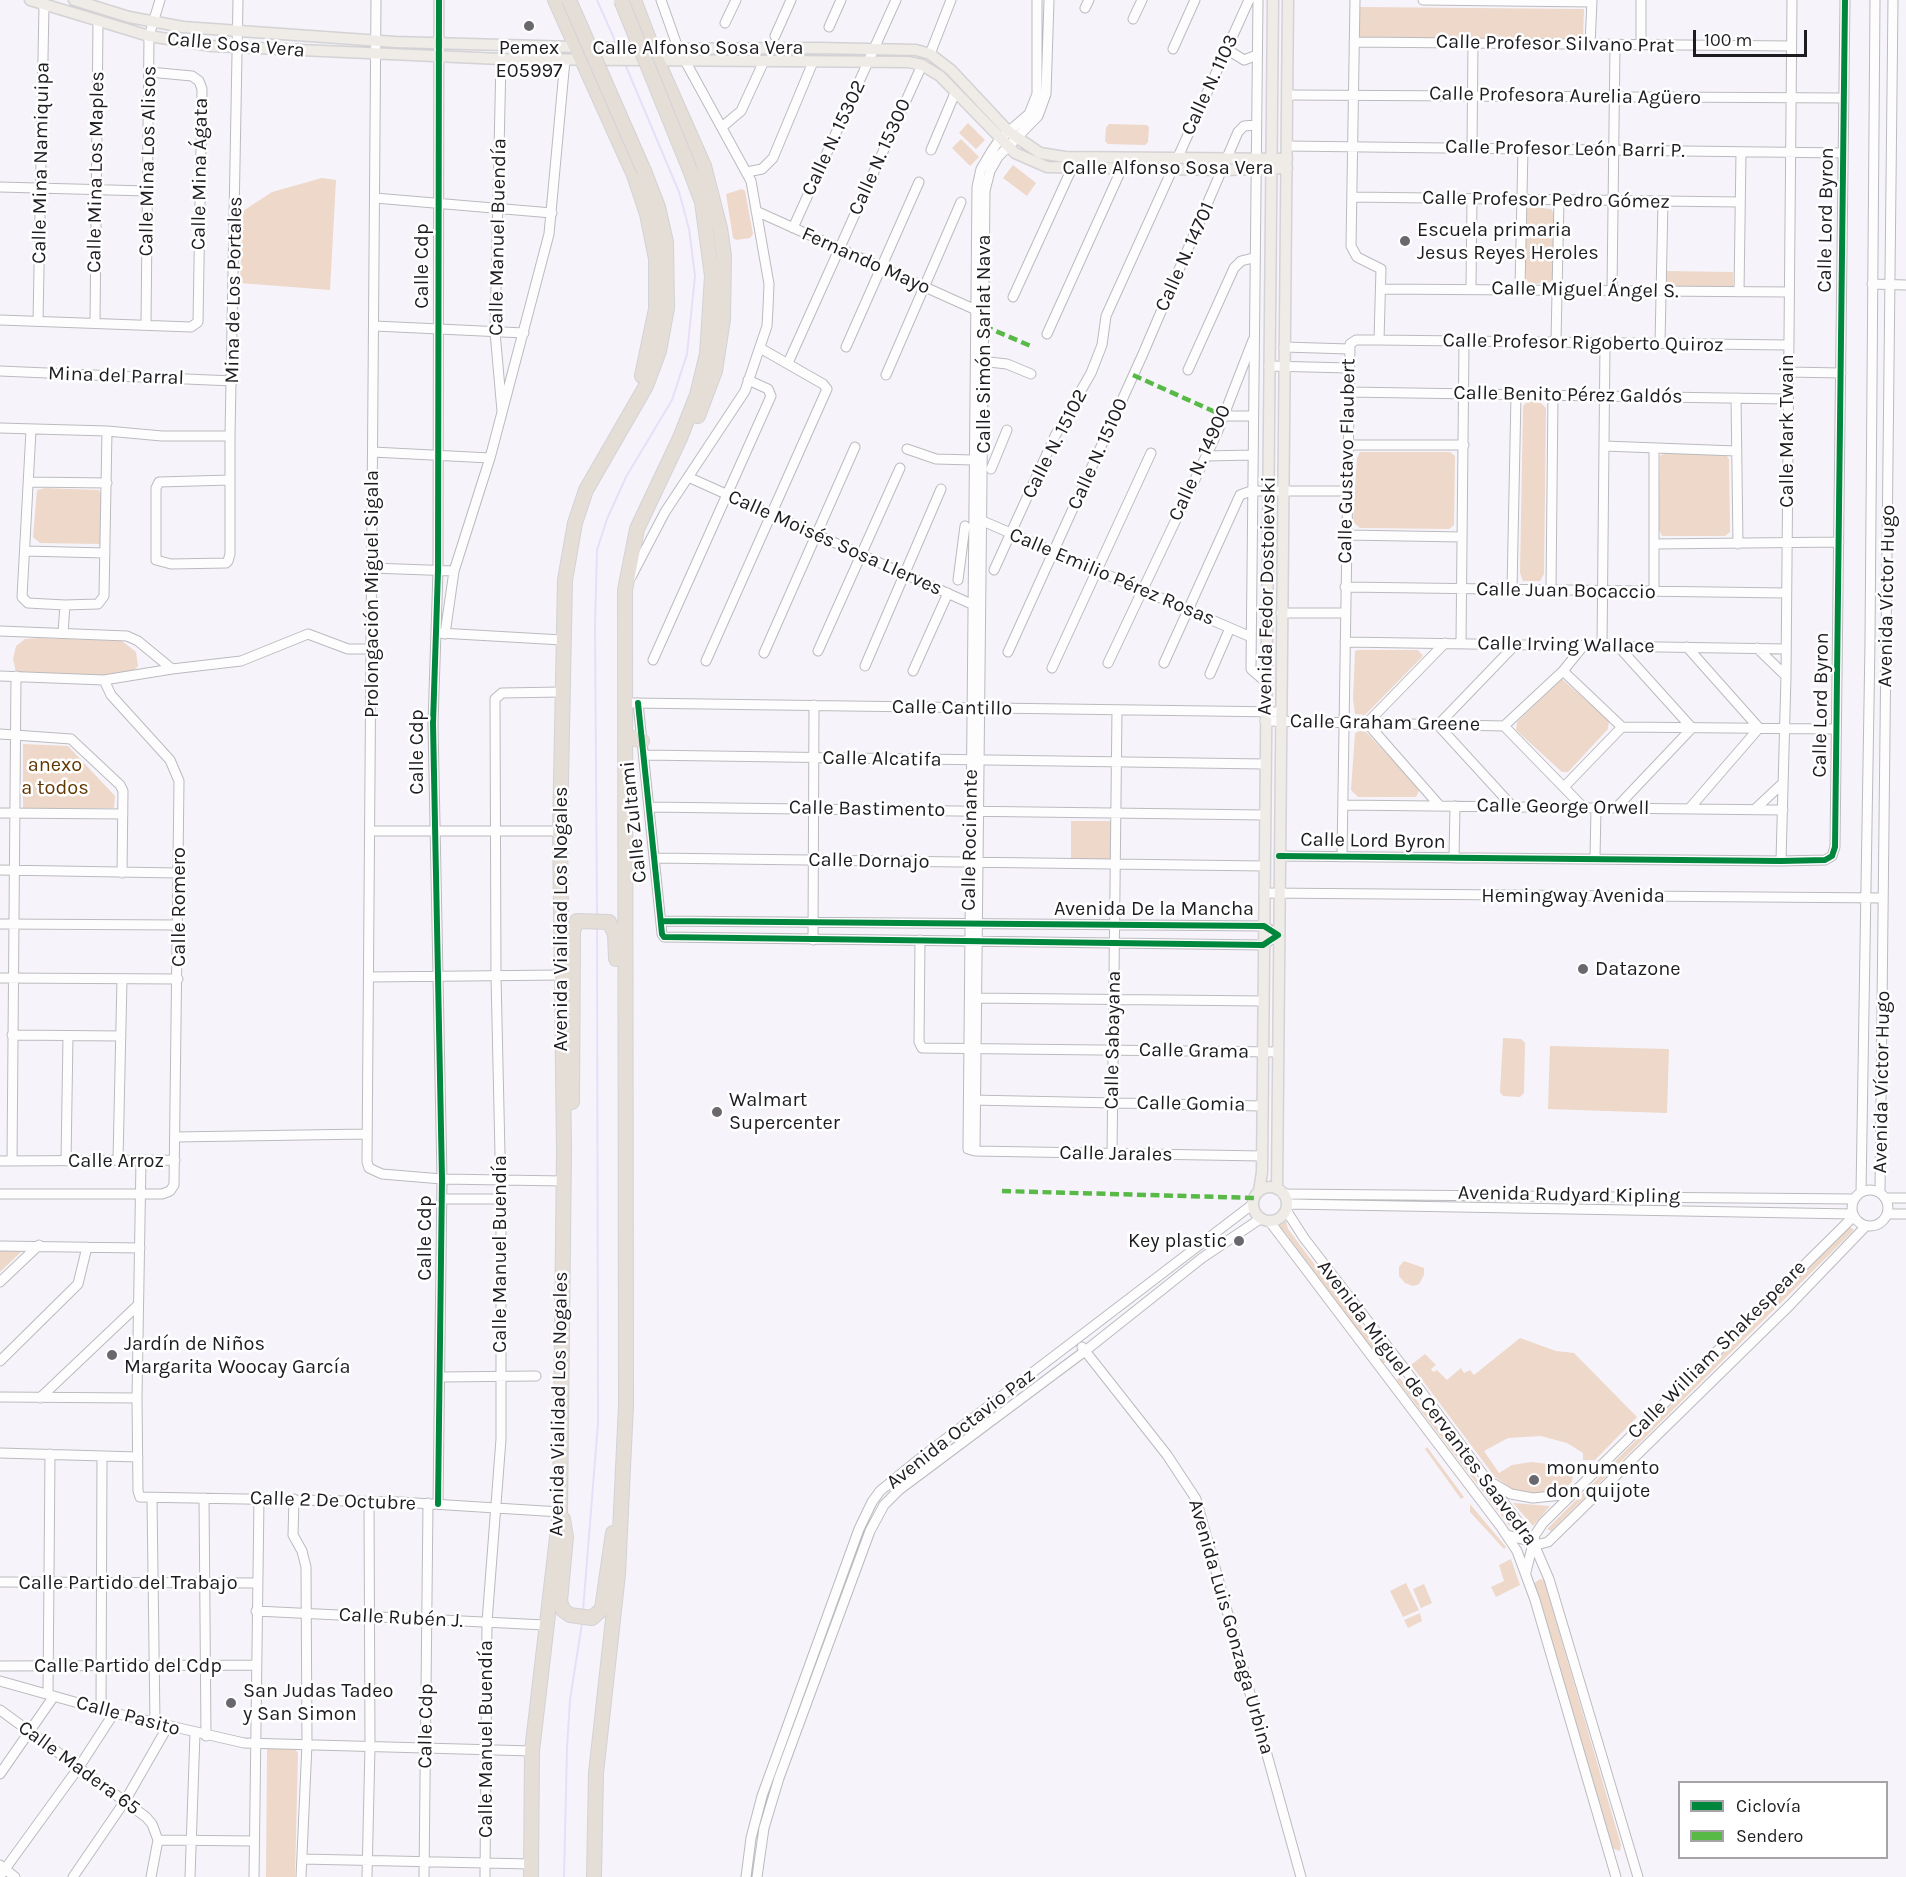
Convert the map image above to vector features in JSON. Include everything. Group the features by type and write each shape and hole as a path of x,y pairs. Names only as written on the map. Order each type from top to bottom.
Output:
{"highway":[{"path":"555,0 634,175 647,214 656,259 656,309 637,402"},
{"name":"Avenida Vialidad Los Nogales","path":"531,1870 532,1751 560,1512 564,1150 560,831 562,640 565,580 575,523 596,469 637,402 659,351 667,308 668,285 666,242 658,207 569,0"},
{"path":"594,1877 597,1762 624,1499 627,1260 625,741 631,703 625,590 636,529 680,438 697,395 705,364 712,313 709,243 702,202 621,0"},
{"path":"634,0 652,55 704,166 714,198 724,256 723,320 715,371 692,428 680,438"},
{"path":"625,741 633,738 642,741"},
{"path":"564,1150 572,1097 573,931 579,920 606,920 614,928 619,1090 626,1140"},
{"path":"560,1512 566,1527 560,1601 566,1614 592,1618 602,1609 611,1544 624,1499"}],"main road":[{"name":"Calle Sosa Vera","path":"30,0 149,36 237,47 375,54"},
{"name":"Calle Alfonso Sosa Vera","path":"74,0 101,4 153,22 238,30 438,44 575,47 684,59 909,62 922,65 940,76 1032,162 1047,167 1223,170 1256,164 1287,163"},
{"name":"Avenida Fedor Dostoievski","path":"1259,1191 1262,1156 1273,0"},
{"name":"Avenida Fedor Dostoievski","path":"1283,1199 1277,1052 1288,0"},
{"path":"515,46 515,59"},
{"name":"Calle Alfonso Sosa Vera","path":"375,54 582,61 652,55 678,48 875,49 930,54 951,69 1009,139 1040,153 1065,157 1228,157 1256,164"},
{"path":"1268,1187 1283,1199 1280,1219 1265,1220 1252,1204 1259,1191 1268,1187"}],"street":[{"name":"Calle Mina Los Alisos","path":"146,324 149,36 160,0"},
{"name":"Mina de Los Portales","path":"230,480 159,482 156,488 156,560 171,564 226,563 228,561 233,381 238,0"},
{"name":"Prolongación Miguel Sigala","path":"376,0 368,1162 369,1168 376,1173 442,1179"},
{"name":"Calle Cdp","path":"424,1877 427,1620 441,1377 442,1179 434,831 440,633 438,571 439,0"},
{"path":"625,590 665,512 745,391 767,326 769,284 747,172 678,48 661,0"},
{"path":"725,23 736,0"},
{"path":"775,36 791,0"},
{"path":"829,27 841,0"},
{"name":"Calle N. 15302","path":"793,228 896,0"},
{"path":"930,54 951,0"},
{"name":"Calle Simón Sarlat Nava","path":"977,709 976,606 982,521 983,437 976,310 977,187 981,169 1029,114 1037,94 1037,0"},
{"name":"Calle Simón Sarlat Nava","path":"976,606 968,541 973,517 973,460 985,191 990,171 1009,139 1038,116 1046,94 1049,0"},
{"path":"1134,19 1142,0"},
{"path":"1173,49 1195,0"},
{"name":"Calle N. 1103","path":"1106,316 1249,0"},
{"path":"1258,0 1253,258 1255,335 1251,491 1251,669 1266,682"},
{"name":"Calle Gustavo Flaubert","path":"1342,857 1349,349 1353,341 1379,340 1382,289 1381,269 1357,257 1351,246 1354,0"},
{"path":"1423,0 1592,1 1590,45"},
{"path":"1641,0 1641,45"},
{"name":"Calle Mark Twain","path":"1781,861 1786,676 1792,0"},
{"name":"Calle Lord Byron","path":"1279,856 1781,861 1825,860 1835,851 1845,0"},
{"name":"Avenida Víctor Hugo","path":"1861,1192 1875,0"},
{"name":"Avenida Víctor Hugo","path":"1883,1195 1882,898 1893,0"},
{"name":"Calle Mina Namiquipa","path":"38,321 44,5"},
{"name":"Calle Mina Los Maples","path":"95,323 98,22"},
{"name":"Calle Profesor Silvano Prat","path":"1354,42 1791,46"},
{"path":"1472,148 1473,43"},
{"path":"1612,290 1615,45"},
{"path":"1228,50 1244,60 1257,55"},
{"name":"Calle Manuel Buendía","path":"501,59 495,332 498,395 502,413"},
{"path":"562,640 440,633 454,571 490,458 524,333 552,213 565,60"},
{"path":"722,128 741,111 764,60"},
{"path":"747,172 762,169 773,158 813,62"},
{"name":"Calle N. 15300","path":"788,363 922,65"},
{"name":"Calle Mina Ágata","path":"146,324 190,327 199,320 202,89 199,81 192,76 149,72"},
{"path":"931,150 956,93"},
{"name":"Calle Profesora Aurelia Agüero","path":"1287,95 1844,98"},
{"name":"Calle N. 14701","path":"1142,356 1238,132 1244,126 1256,125"},
{"name":"Calle Profesor León Barri P.","path":"1287,146 1843,153"},
{"path":"1520,288 1523,149"},
{"path":"1739,292 1741,152"},
{"path":"1013,297 1072,168"},
{"path":"1047,334 1122,168"},
{"path":"846,347 919,182"},
{"path":"0,187 147,191"},
{"name":"Calle Profesor Pedro Gómez","path":"1352,197 1739,202"},
{"path":"375,198 552,213"},
{"path":"1471,287 1472,199"},
{"path":"1556,341 1559,199"},
{"path":"1660,343 1663,201"},
{"path":"886,375 961,202"},
{"name":"Fernando Mayo","path":"756,211 976,310"},
{"path":"1188,370 1234,268 1241,261 1253,258"},
{"path":"1872,284 1906,285"},
{"name":"Calle Miguel Ángel S.","path":"1382,289 1471,287 1789,292"},
{"name":"Calle N. 15102","path":"994,570 1055,436 1091,373 1102,345 1106,316"},
{"path":"0,320 146,324"},
{"path":"375,326 524,333"},
{"name":"Calle N. 14900","path":"1108,663 1224,416 1233,386 1255,335"},
{"name":"Calle Profesor Rigoberto Quiroz","path":"1379,340 1788,345"},
{"path":"1461,643 1464,342"},
{"path":"1602,646 1605,343"},
{"path":"1284,347 1349,349"},
{"path":"706,661 827,389 788,363 760,348"},
{"name":"Calle N. 15100","path":"1008,652 1142,356"},
{"path":"979,361 1007,364 1031,374"},
{"path":"1269,366 1348,368"},
{"name":"Mina del Parral","path":"0,371 233,381"},
{"path":"1788,372 1841,373"},
{"path":"653,660 771,396 768,388 748,380"},
{"name":"Calle Benito Pérez Galdós","path":"1348,392 1788,399"},
{"path":"1512,589 1516,395"},
{"path":"1551,589 1553,395"},
{"path":"1736,398 1738,544"},
{"path":"1224,416 1252,416"},
{"path":"0,428 107,431 171,436 230,436"},
{"path":"31,430 22,597 28,603 65,605 98,604 102,600 107,431"},
{"path":"991,469 1007,430"},
{"path":"983,437 1002,442"},
{"path":"1348,446 1464,445"},
{"path":"1604,446 1736,451"},
{"path":"764,653 855,447"},
{"path":"907,448 936,459 973,460"},
{"path":"1654,449 1654,591"},
{"path":"373,452 490,458"},
{"path":"1052,668 1151,453"},
{"path":"1206,456 1252,455"},
{"path":"818,651 900,468"},
{"name":"Calle Moisés Sosa Llerves","path":"688,477 976,606"},
{"path":"29,482 107,483"},
{"path":"865,666 941,489"},
{"path":"1164,663 1235,501 1243,492 1348,491"},
{"name":"Calle Emilio Pérez Rosas","path":"973,517 1251,638"},
{"path":"958,580 968,541 965,526"},
{"path":"1347,535 1462,537"},
{"path":"1654,544 1839,542"},
{"path":"25,551 105,553"},
{"path":"372,568 454,571"},
{"name":"Calle Juan Bocaccio","path":"1345,586 1461,590 1551,589 1786,594"},
{"path":"913,671 948,593"},
{"path":"63,633 65,605"},
{"path":"1281,612 1345,613"},
{"path":"1210,674 1230,628"},
{"path":"0,631 127,636 138,640 172,669"},
{"path":"12,1161 12,978 17,735 6,674 104,680 172,669 241,662 308,634 348,648 372,649"},
{"name":"Calle Irving Wallace","path":"1345,642 1786,649"},
{"path":"1439,806 1367,723 1445,643"},
{"path":"1513,807 1438,725 1516,644"},
{"name":"Calle Graham Greene","path":"1504,726 1563,670 1584,645"},
{"path":"1618,646 1692,728"},
{"path":"1687,647 1759,728"},
{"path":"1757,648 1786,676"},
{"path":"1563,670 1622,727 1836,729"},
{"name":"Calle Romero","path":"104,680 111,695 177,770 179,781 174,1160"},
{"name":"Calle Manuel Buendía","path":"485,1877 487,1622 494,1506 501,1439 501,1180 496,976 495,699 502,693 561,692"},
{"name":"Calle Cantillo","path":"631,703 1118,710 1265,716"},
{"name":"Calle Zultami","path":"631,703 642,741 664,937"},
{"path":"813,940 814,705"},
{"name":"Calle Rocinante","path":"972,1151 977,709"},
{"name":"Calle Sabayana","path":"1112,1154 1118,710"},
{"name":"Calle Graham Greene","path":"1265,716 1343,722 1504,726 1583,807"},
{"path":"1565,786 1622,727"},
{"path":"1616,808 1692,728"},
{"path":"1689,809 1759,728"},
{"path":"0,734 64,737 74,741 120,785 123,814 122,873"},
{"name":"Calle Alcatifa","path":"644,756 1265,764"},
{"path":"1754,810 1783,783"},
{"name":"Calle George Orwell","path":"1344,804 1783,810"},
{"path":"1454,858 1455,806"},
{"name":"Calle Bastimento","path":"649,807 1264,815"},
{"path":"1595,858 1596,808"},
{"path":"0,813 123,814"},
{"path":"370,831 560,831"},
{"name":"Calle Dornajo","path":"655,858 1264,866"},
{"path":"0,870 178,873"},
{"name":"Hemingway Avenida","path":"1264,893 1882,898"},
{"name":"Avenida De la Mancha","path":"662,921 1264,926 1278,935 1263,945 664,937"},
{"path":"0,924 178,925"},
{"name":"Calle Grama","path":"920,940 920,1045 925,1048 1277,1052"},
{"path":"369,977 561,975"},
{"path":"0,978 178,979"},
{"path":"118,1161 122,980"},
{"path":"972,998 1263,1001"},
{"path":"1864,999 1883,998"},
{"path":"12,1035 121,1036"},
{"path":"66,1161 68,1036"},
{"name":"Calle Gomia","path":"971,1100 1262,1106"},
{"path":"0,1102 11,1102"},
{"path":"175,1137 367,1134"},
{"name":"Calle Jarales","path":"972,1151 1262,1156"},
{"name":"Calle Arroz","path":"0,1161 174,1160 174,1185 170,1191 140,1194 0,1194"},
{"path":"141,1161 137,1398 138,1495 147,1499 154,1583 155,1723"},
{"path":"442,1179 562,1181"},
{"path":"1906,1198 1883,1195 1871,1189 1861,1192 1854,1199 1853,1215 1866,1226 1877,1225 1888,1214 1906,1214"},
{"path":"1883,1195 1888,1214"},
{"path":"442,1199 501,1199"},
{"name":"Avenida Rudyard Kipling","path":"1283,1199 1854,1199"},
{"name":"Avenida Rudyard Kipling","path":"1283,1199 1853,1215"},
{"name":"Avenida Miguel de Cervantes Saavedra","path":"1283,1199 1304,1238 1491,1483 1533,1542 1549,1579 1638,1877"},
{"name":"Avenida Octavio Paz","path":"746,1877 751,1839 762,1796 859,1529 880,1491 1252,1204"},
{"name":"Calle William Shakespeare","path":"1853,1215 1543,1523 1533,1542 1548,1542 1790,1305 1866,1226"},
{"name":"Avenida Miguel de Cervantes Saavedra","path":"1265,1220 1507,1535 1526,1573 1616,1877"},
{"name":"Avenida Octavio Paz","path":"757,1877 768,1810 876,1517 899,1490 1084,1351 1202,1258 1265,1220"},
{"path":"0,1282 39,1245"},
{"path":"0,1246 140,1248"},
{"path":"0,1361 78,1284 87,1247"},
{"path":"40,1398 138,1305"},
{"name":"Avenida Luis Gonzaga Urbina","path":"1076,1341 1167,1455 1196,1499 1301,1877"},
{"path":"441,1377 536,1376"},
{"path":"0,1397 137,1398"},
{"path":"0,1453 138,1457"},
{"path":"0,1774 30,1731 51,1695 48,1666 50,1454"},
{"path":"101,1709 102,1456"},
{"path":"1491,1483 1511,1494 1533,1498 1572,1494"},
{"path":"204,1498 206,1736"},
{"path":"255,1877 256,1611 259,1498"},
{"name":"Calle 2 De Octubre","path":"147,1499 259,1498 433,1503 560,1512"},
{"path":"294,1499 292,1528 306,1562 307,1744 302,1877"},
{"path":"367,1877 370,1746 369,1501"},
{"path":"1507,1535 1533,1542 1526,1573"},
{"name":"Calle Partido del Trabajo","path":"0,1582 257,1583"},
{"name":"Calle Rubén J.","path":"256,1611 545,1625"},
{"name":"Calle Partido del Cdp","path":"0,1666 256,1665"},
{"name":"Calle Pasito","path":"0,1680 114,1713 206,1736 257,1744 532,1751"},
{"name":"Calle Madera 65","path":"0,1710 125,1801 152,1824 158,1840"},
{"path":"15,1877 2,1870 79,1767 114,1713"},
{"path":"73,1877 125,1801 168,1726"},
{"path":"190,1877 195,1733"},
{"path":"151,1877 158,1840 254,1841"},
{"path":"302,1859 485,1862 531,1870"},
{"path":"144,1877 154,1862"}],"green space":[{"path":"1359,7 1584,9 1583,41 1360,38"},
{"path":"968,123 985,140 976,149 959,133"},
{"path":"1109,124 1146,125 1149,127 1148,142 1145,145 1108,144 1105,141 1106,128"},
{"path":"961,139 979,157 970,166 952,148"},
{"path":"1013,165 1036,183 1027,196 1003,178"},
{"path":"322,178 336,180 330,290 240,283 243,211 272,192"},
{"path":"742,189 745,191 753,234 750,238 736,240 733,238 726,194"},
{"path":"1532,207 1551,209 1554,214 1553,279 1549,283 1530,284 1526,279 1526,209"},
{"path":"1665,271 1733,272 1733,289 1665,289"},
{"path":"1528,401 1541,403 1546,408 1544,574 1540,581 1523,581 1520,573 1523,406"},
{"path":"1360,452 1450,452 1455,456 1454,525 1449,529 1360,528 1353,522 1357,458"},
{"path":"1664,453 1726,455 1729,459 1730,532 1725,536 1662,536 1658,527 1660,456"},
{"path":"45,488 99,490 102,496 100,544 40,543 33,537 37,490"},
{"path":"25,639 122,641 136,652 138,666 131,674 114,679 41,676 16,672 13,659 16,646"},
{"path":"1418,650 1423,656 1365,715 1355,714 1353,699 1355,651"},
{"path":"1562,679 1609,721 1608,729 1568,772 1562,772 1516,730 1517,722"},
{"path":"1366,732 1420,789 1416,797 1358,797 1351,790 1355,733"},
{"name":"anexo a todos","path":"23,744 68,746 115,796 114,808 23,808"},
{"path":"1071,821 1110,821 1113,824 1110,862 1071,861"},
{"path":"1503,1038 1521,1039 1525,1043 1524,1093 1520,1097 1503,1096 1500,1092"},
{"path":"1550,1046 1669,1049 1667,1113 1548,1109"},
{"path":"1285,1217 1288,1229 1387,1361 1383,1364 1284,1231 1274,1223"},
{"path":"1850,1227 1854,1230 1551,1531 1547,1529"},
{"path":"0,1251 22,1251 0,1272"},
{"path":"1404,1261 1424,1268 1424,1275 1419,1284 1413,1286 1405,1283 1399,1276 1399,1267"},
{"path":"1520,1338 1556,1351 1574,1353 1637,1417 1595,1460 1583,1460 1583,1453 1567,1443 1541,1436 1508,1438 1484,1451 1499,1473 1512,1465 1531,1462 1548,1464 1570,1476 1573,1473 1572,1482 1566,1487 1540,1496 1515,1491 1495,1477 1411,1365 1425,1354 1436,1365 1431,1369 1433,1372 1437,1370 1447,1380 1461,1368 1464,1373 1470,1370 1474,1375"},
{"path":"1399,1377 1516,1531 1514,1532 1397,1380"},
{"path":"1427,1447 1464,1497 1461,1499 1425,1449"},
{"path":"1513,1503 1550,1506 1533,1526"},
{"path":"1470,1504 1506,1547 1504,1549 1470,1512"},
{"path":"1511,1559 1520,1585 1496,1597 1491,1587 1504,1581 1499,1565"},
{"path":"1540,1579 1544,1580 1621,1845 1620,1851 1608,1847 1532,1585"},
{"path":"1406,1583 1419,1610 1403,1617 1390,1591"},
{"path":"1424,1584 1432,1603 1421,1608 1413,1589"},
{"path":"1420,1613 1422,1621 1408,1628 1404,1620"},
{"path":"267,1747 293,1747 298,1753 295,1877 266,1877"}],"waterway":[{"path":"597,0 617,45"},
{"path":"597,916 595,625 597,550 607,519 626,477 672,400 687,354 695,276 689,229 679,192 625,64"},
{"path":"583,1611 598,1423 597,928"},
{"path":"564,1877 570,1700 582,1623"}],"marked path":[{"path":"984,326 1033,347"},
{"path":"1133,375 1224,416"},
{"path":"1002,1191 1254,1198"}],"cycle path":[{"path":"438,1504 442,1179 433,723 438,571 439,0"},
{"path":"1279,856 1781,861 1825,860 1832,856 1835,847 1845,0"},
{"path":"638,703 662,934 664,937 1263,945 1278,935 1264,926 662,921"}],"place":[{"name":"Pemex E05997","path":"529,26"},
{"name":"Escuela primaria Jesus Reyes Heroles","path":"1405,241"},
{"name":"Datazone","path":"1583,969"},
{"name":"Walmart Supercenter","path":"717,1112"},
{"name":"Key plastic","path":"1239,1241"},
{"name":"Jardín de Niños Margarita Woocay García","path":"112,1355"},
{"name":"monumento don quijote","path":"1534,1480"},
{"name":"San Judas Tadeo y San Simon","path":"231,1703"}]}
